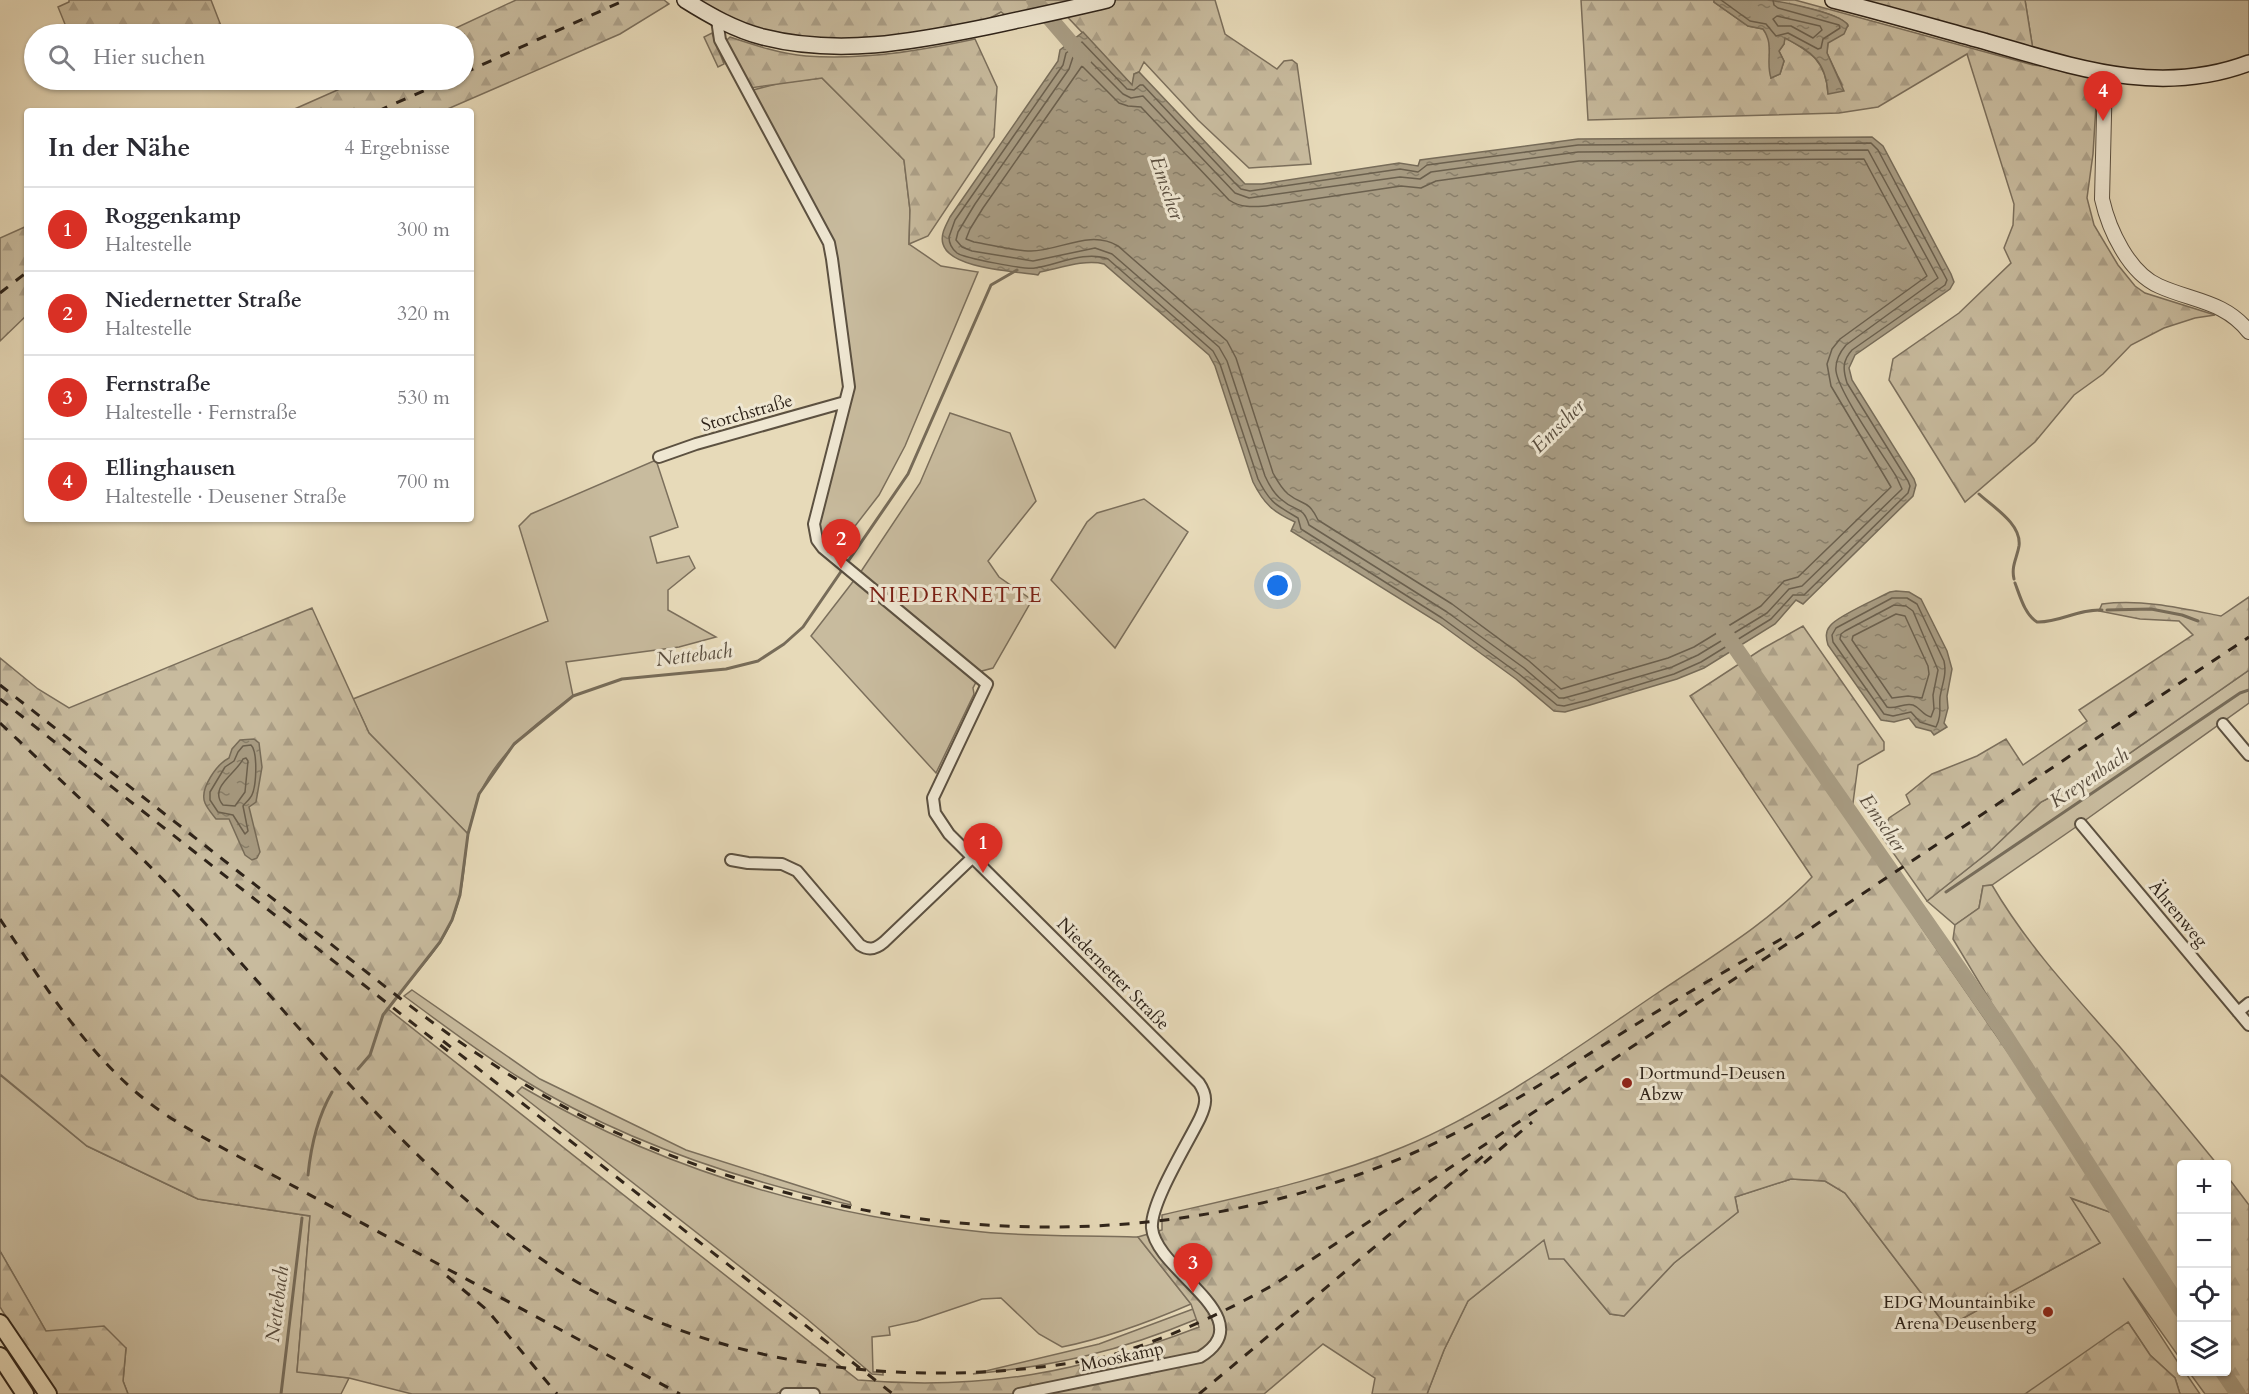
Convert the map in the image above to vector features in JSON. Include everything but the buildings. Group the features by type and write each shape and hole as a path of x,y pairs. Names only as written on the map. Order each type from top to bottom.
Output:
{"main road":[{"path":"685,0 717,20 761,37 827,47 893,43 1013,21 1107,0"},
{"path":"1833,0 2105,74 2145,79 2195,78 2225,72 2249,63"},
{"path":"0,1323 48,1394"},
{"path":"0,1356 25,1394"}],"street":[{"name":"Niedernetter Straße","path":"717,20 723,48 829,243 849,387 814,524 817,540 836,559 987,684 933,798 935,813 941,825 1200,1083 1206,1094 1200,1118 1158,1202 1152,1228 1156,1241 1165,1256 1209,1303 1218,1317 1221,1335"},
{"path":"2105,74 2102,199 2104,211 2117,239 2139,271 2149,280 2159,286 2224,310 2240,320 2249,332"},
{"name":"Storchstraße","path":"659,457 696,444 845,402"},
{"path":"2223,724 2249,754"},
{"name":"Ährenweg","path":"2081,824 2249,1025"},
{"path":"731,860 782,864 797,871 860,945 869,949 884,942 973,857"},
{"path":"2238,1012 2249,1003"},
{"name":"Mooskamp","path":"1019,1394 1200,1357 1215,1346 1221,1335"},
{"path":"786,1394 814,1394"}],"green space":[{"path":"69,0 211,0 220,24 65,24 58,7"},
{"path":"516,0 664,0 669,4 620,34 450,108 297,108 337,90 474,90 474,24 464,24"},
{"path":"685,0 1215,0 1225,34 1277,69 1284,61 1292,60 1297,64 1311,164 1249,168 1198,120 1144,62 1139,72 1134,74 1133,86 1056,5 1013,21 1001,12 969,30 850,47 761,37"},
{"path":"1581,0 1714,0 1748,26 1763,29 1769,37 1771,78 1780,74 1784,61 1779,51 1784,44 1784,37 1802,47 1815,58 1824,72 1828,93 1842,85 1827,53 1828,43 1848,26 1843,21 1823,12 1767,0 1795,0 2033,65 2098,73 2093,154 2087,198 2094,225 2118,265 2135,286 2145,293 2215,315 2195,318 2164,328 2131,345 2103,374 2074,395 2035,442 1965,502 1889,380 1893,359 1959,313 2011,263 2004,248 2013,225 2014,204 1967,54 1878,107 1839,113 1588,120"},
{"path":"1833,0 2025,0 2034,56"},
{"path":"2025,0 2249,0 2249,63 2145,79 2034,56"},
{"path":"712,33 724,64 718,67 704,37"},
{"path":"730,37 787,53 828,57 891,54 975,39 997,87 994,137 928,236 909,244 910,210 904,160 822,78 750,88 726,41"},
{"path":"822,78 904,160 910,210 909,244 941,266 978,272 905,446 879,495 835,552 827,551 814,524 845,402 832,259 753,90 780,83"},
{"path":"24,227 24,318 0,341 0,238"},
{"path":"950,413 1010,433 1036,501 988,561 999,577 1032,600 993,668 982,671 973,688 974,694 936,773 811,636 862,570 920,483"},
{"path":"656,460 678,527 650,537 657,563 689,556 695,568 668,590 668,610 716,637 679,647 566,662 573,696 533,727 498,764 478,798 468,834 369,733 353,699 548,621 519,526 531,514"},
{"path":"1144,499 1188,532 1115,648 1051,580 1087,522 1097,513"},
{"path":"2249,597 2249,670 2117,762 2041,802 1990,851 1927,901 1882,837 1889,818 1910,804 1906,795 1932,774 1977,756 2006,739 2023,765 2087,721 2079,710 2193,635 2179,621 2140,619 2099,611 2102,604 2147,603 2221,616"},
{"path":"312,608 369,733 468,834 461,888 452,920 439,944 388,1009 858,1380 948,1383 1032,1374 1114,1356 1199,1327 1191,1304 1138,1237 1162,1230 1162,1215 1314,1178 1374,1158 1436,1132 1501,1097 1564,1056 1737,940 1776,910 1812,877 1690,696 1762,649 1803,626 1884,742 1884,750 1858,765 1851,818 1920,925 2112,1203 1953,939 1955,925 1979,908 1983,886 1992,885 2020,928 2052,969 2214,1160 2177,1160 2177,1305 2121,1216 2071,1198 2100,1243 1947,1327 1845,1193 1825,1181 1791,1179 1735,1197 1738,1212 1674,1263 1624,1316 1610,1314 1564,1259 1549,1259 1544,1240 1468,1301 1444,1350 1427,1394 1372,1394 1375,1378 1323,1344 1264,1394 814,1394 787,1389 776,1394 412,1394 349,1378 297,1372 310,1216 198,1199 87,1146 0,1074 0,658 38,689 69,708"},
{"path":"2249,670 2249,703 1992,885 1983,886 1979,908 1955,925 1927,901 1990,851 2041,802 2117,762"},
{"path":"412,990 540,1079 686,1150 850,1202 851,1205 722,1170 598,1121 520,1078 476,1048 404,996"},
{"path":"0,1075 87,1146 198,1199 310,1216 297,1371 349,1378 341,1394 128,1394 123,1381 126,1348 46,1331 0,1251"},
{"path":"522,1087 576,1117 687,1166 803,1201 922,1225 983,1232 1138,1237 1191,1304 1128,1329 1062,1347 1039,1334 1001,1298 982,1299 917,1321 889,1327 890,1335 872,1337 873,1372 883,1372 883,1375 872,1374 807,1319 517,1092"},
{"path":"1791,1179 1825,1181 1845,1193 1947,1327 2100,1243 2070,1198 2121,1216 2177,1305 2177,1354 2123,1278 2177,1361 2177,1376 2188,1376 2200,1394 2180,1394 2175,1378 2150,1355 2128,1322 2175,1394 1427,1394 1444,1350 1468,1301 1545,1239 1610,1314 1624,1316 1674,1263 1738,1212 1735,1197"},
{"path":"2231,1181 2249,1205 2249,1394 2238,1394 2226,1376 2231,1376"},
{"path":"0,1251 46,1331 104,1326 126,1348 123,1381 128,1394 56,1394 0,1307"},
{"path":"1193,1309 1197,1319 1141,1340 1087,1356 1032,1367 973,1374 1099,1344"},
{"path":"2128,1322 2150,1355 2175,1378 2180,1394 2025,1394"},
{"path":"2192,1376 2226,1376 2238,1394 2205,1394"}],"water":[{"path":"1714,0 1775,1 1811,9 1843,21 1848,25 1844,34 1828,43 1827,53 1844,91 1828,94 1824,73 1816,58 1785,38 1779,51 1784,61 1780,74 1771,78 1769,47 1767,35 1763,29 1748,26"},
{"path":"1083,32 1132,85 1134,74 1139,72 1245,184 1262,184 1399,163 1418,166 1420,160 1578,139 1872,137 1883,146 1954,282 1950,289 1855,355 1849,368 1852,380 1914,479 1916,485 1913,496 1803,604 1796,600 1775,624 1704,668 1677,679 1590,705 1565,712 1554,711 1516,679 1439,623 1291,531 1295,522 1270,506 1253,482 1215,366 1209,355 1104,264 1072,265 1040,272 1038,275 970,264 948,252 942,237 950,217 1058,61 1060,50"},
{"path":"1896,591 1909,592 1921,599 1947,651 1952,669 1944,723 1947,727 1934,735 1931,731 1916,727 1909,718 1894,722 1881,720 1827,642 1827,631 1840,617"},
{"path":"254,739 259,743 262,767 256,802 249,807 260,852 257,858 252,860 245,855 229,819 216,819 206,805 204,797 210,778 229,758 232,749 240,740"}],"waterway":[{"name":"Emscher","path":"1034,0 1084,58"},
{"name":"Nettebach","path":"358,1069 370,1055 383,1015 440,942 452,920 460,895 468,834 479,794 514,744 573,696 622,679 726,669 758,661 784,644 803,627 908,474 991,285 1017,270"},
{"path":"1979,494 2016,530 2019,546 2014,566 2014,579"},
{"path":"2015,583 2026,610 2037,622 2102,610"},
{"path":"2107,610 2151,609 2182,615 2198,621"},
{"name":"Emscher","path":"1723,630 2001,1029 2177,1303"},
{"name":"Kreyenbach","path":"1946,892 2240,693 2249,690"},
{"name":"Nettebach","path":"308,1175 316,1132 322,1112 332,1092"},
{"name":"Nettebach","path":"281,1394 302,1218"},
{"name":"Emscher","path":"2226,1376 2238,1394"}],"railway":[{"path":"474,68 625,0"},
{"path":"385,108 425,90"},
{"path":"0,293 24,274"},
{"path":"0,723 163,880 408,1145 449,1184 537,1256 600,1295 667,1325 737,1348 810,1363 884,1371 959,1373 1033,1368 1105,1357 1149,1343 1192,1325 1275,1284 2249,637"},
{"path":"0,685 401,999 454,1038 538,1092 626,1137 720,1173 818,1200 917,1218 1017,1226 1118,1225 1218,1212 1316,1189 1411,1154 1467,1127 1783,938"},
{"path":"0,699 448,1051"},
{"path":"0,919 46,988 97,1054 137,1093 159,1110 230,1152 680,1394"},
{"path":"443,1041 893,1394"},
{"path":"1484,1163 1532,1122"},
{"path":"1199,1394 1488,1152"},
{"path":"447,1276 488,1311 557,1394"}],"place":[{"name":"Ellinghausen","path":"2103,121"},
{"name":"Niedernetter Straße","path":"841,569"},
{"name":"Roggenkamp","path":"983,873"},
{"name":"Dortmund-Deusen Abzw","path":"1627,1083"},
{"name":"Fernstraße","path":"1193,1293"},
{"name":"EDG Mountainbike Arena Deusenberg","path":"2048,1312"}],"district":[{"name":"NIEDERNETTE","path":"956,595"}]}
